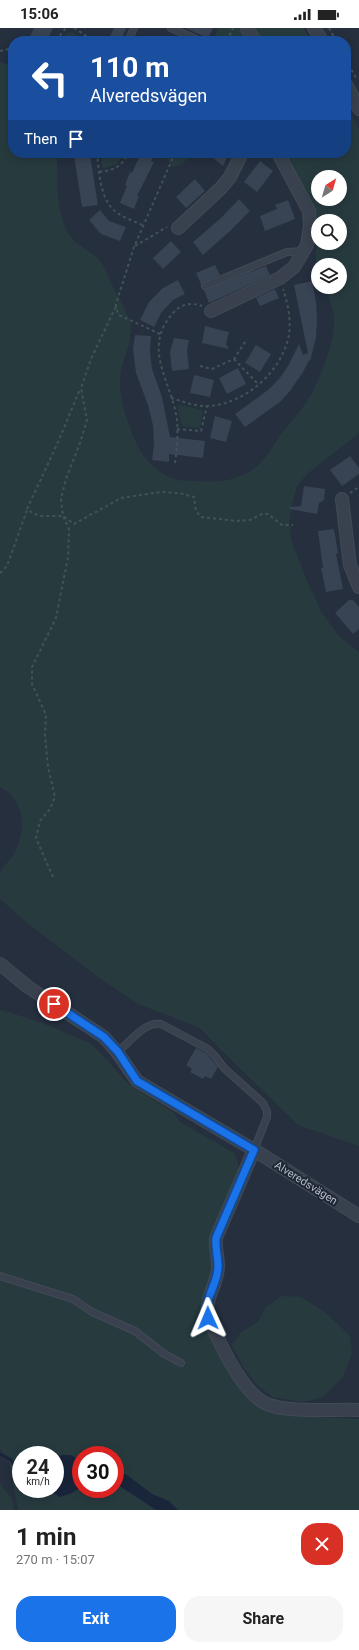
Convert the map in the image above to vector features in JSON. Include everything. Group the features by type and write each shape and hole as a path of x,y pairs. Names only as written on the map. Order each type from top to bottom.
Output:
{"street":[{"path":"351,94 359,109"},
{"path":"178,228 221,188 230,177 240,158"},
{"path":"211,311 280,278 294,267 307,245 310,219 309,211 281,158"},
{"path":"342,499 350,565 359,587"},
{"name":"Alveredsvägen","path":"0,964 28,987 104,1037 118,1052 137,1081 254,1150 359,1216"},
{"path":"254,1150 216,1238 215,1245 218,1266 207,1302 206,1309 208,1318 239,1378 248,1389 266,1404 285,1409 359,1410"}],"lane":[{"path":"171,28 189,36"},
{"path":"205,286 287,252 304,251"},
{"path":"118,1052 148,1026 155,1023 161,1024 208,1049 225,1069 263,1103 267,1111 267,1118 254,1150"},
{"path":"0,1276 73,1299 92,1312 135,1331 163,1353 181,1363"}],"path":[{"path":"60,36 66,28"},
{"path":"74,28 86,36"},
{"path":"351,68 359,82"},
{"path":"98,158 99,172 105,196 111,207 121,215 142,225"},
{"path":"99,172 111,171 118,168 126,158"},
{"path":"0,573 7,566 27,510 60,440 91,359 116,306 142,225 173,158"},
{"path":"134,247 167,226 178,228"},
{"path":"171,398 190,404 207,406 221,404 235,400 249,392 273,369 282,355 289,334 288,309 280,278"},
{"path":"175,463 178,441 176,415 161,369 159,343 160,334 170,316 184,305 193,303 201,305 211,311"},
{"path":"116,306 119,315 160,334"},
{"path":"200,366 212,369 234,359 247,339"},
{"path":"234,359 258,384"},
{"path":"53,877 36,838 40,820 50,809 55,797 48,767 45,735 46,715 32,684 32,667 56,618 68,557 69,529 63,516 61,499 66,479 87,420 81,388"},
{"path":"177,429 201,431 207,406"},
{"path":"27,510 40,516 63,516 74,524 121,498 162,492 179,493 194,497 196,511 201,517 237,521 250,520 262,514 268,514 282,525 293,525"}],"green space":[{"path":"218,28 240,28 246,36 215,36"},
{"path":"255,28 303,28 309,36 259,36"},
{"path":"70,32 79,36 65,36"},
{"path":"0,62 8,65 8,158 57,158 59,206 61,216 69,234 75,242 101,263 106,270 128,316 131,333 130,341 123,363 120,380 121,398 127,419 135,440 143,455 154,467 173,479 206,482 220,481 241,476 254,469 271,450 281,434 306,403 316,386 329,350 334,328 333,311 328,294 347,294 347,258 316,258 316,250 347,250 347,214 316,214 312,206 347,206 347,170 311,170 311,203 288,158 351,158 351,113 359,129 359,433 307,474 297,486 289,522 292,542 308,583 322,613 339,636 359,652 359,1146 298,1125 200,1028 138,1004 98,977 26,922 0,899 1,871 14,854 21,836 21,816 15,799 0,787"},
{"path":"101,158 121,158 117,164 102,169"},
{"path":"167,158 187,158 184,163 173,167"},
{"path":"180,405 203,410 200,428 182,426 177,406"},
{"path":"0,1010 47,1025 90,1043 128,1084 174,1113 180,1122 234,1153 238,1162 238,1171 219,1215 212,1243 215,1270 204,1300 230,1369 279,1411 300,1416 359,1419 359,1510 18,1510 16,1498 64,1498 64,1446 12,1446 12,1477 9,1461 0,1449"},
{"path":"282,1296 301,1297 326,1313 350,1336 352,1353 343,1377 322,1398 301,1402 273,1397 258,1386 243,1367 232,1345 241,1332 258,1322 266,1307"},
{"path":"0,1483 12,1499 14,1510 0,1510"}],"water":[{"path":"64,1455 72,1456 72,1493 64,1496"},
{"path":"124,1474 152,1494 169,1501 178,1510 156,1510 124,1489"}],"building":[{"path":"34,28 53,28 49,36 30,36"},
{"path":"114,28 126,28 123,36 110,36"},
{"path":"185,28 213,28 209,36 203,36"},
{"path":"74,158 90,158 98,205 82,207"},
{"path":"139,158 152,158 151,161 154,162 137,196 139,196 134,209 120,203 127,186 125,185 130,172 132,173"},
{"path":"213,158 227,158 223,166"},
{"path":"260,161 273,171 257,192 244,182"},
{"path":"195,179 205,191 186,208 176,197"},
{"path":"239,199 250,211 203,255 193,242 221,218"},
{"path":"288,200 295,219 265,231 260,216 277,209 275,205"},
{"path":"100,210 109,221 126,227 120,241 101,234 89,220"},
{"path":"171,241 181,252 163,269 153,258"},
{"path":"215,265 220,275 201,284 196,273"},
{"path":"266,266 270,275 209,303 204,290"},
{"path":"178,280 185,294 173,300 161,313 154,327 140,320 149,302 163,288"},
{"path":"311,281 311,294 315,294 317,319 316,338 310,361 309,360 290,391 280,402 245,427 235,414 268,390 279,379 288,366 299,344 303,355 308,353 294,285"},
{"path":"275,289 279,298 260,306 256,298"},
{"path":"205,326 229,332 226,344 229,349 202,343"},
{"path":"135,335 151,336 150,351 152,369 162,397 170,437 205,441 203,458 169,454 169,462 152,460 154,444 153,425 148,405 136,373 133,349"},
{"path":"174,338 189,340 187,350 189,369 172,371 170,352"},
{"path":"256,345 271,354 260,372 245,363"},
{"path":"238,368 246,384 227,394 219,378"},
{"path":"194,375 214,380 210,397 190,393"},
{"path":"215,416 232,421 226,442 210,438"},
{"path":"350,456 359,468 359,474 342,486 330,470"},
{"path":"304,486 325,489 324,500 319,503 317,514 290,509 290,507 301,506"},
{"path":"334,529 338,553 336,554 343,589 326,592 321,568 323,568 318,531"},
{"path":"349,600 353,600 359,607 359,629 353,634 335,613"},
{"path":"196,1048 206,1053 218,1067 211,1079 205,1076 203,1079 190,1072 192,1069 186,1065"}],"waterway":[{"path":"0,1454 12,1462"}],"route":[{"path":"54,1004 104,1037 118,1052 126,1067 137,1081 149,1090 254,1150 216,1238 215,1245 218,1266 207,1302 206,1309 208,1318"}]}
